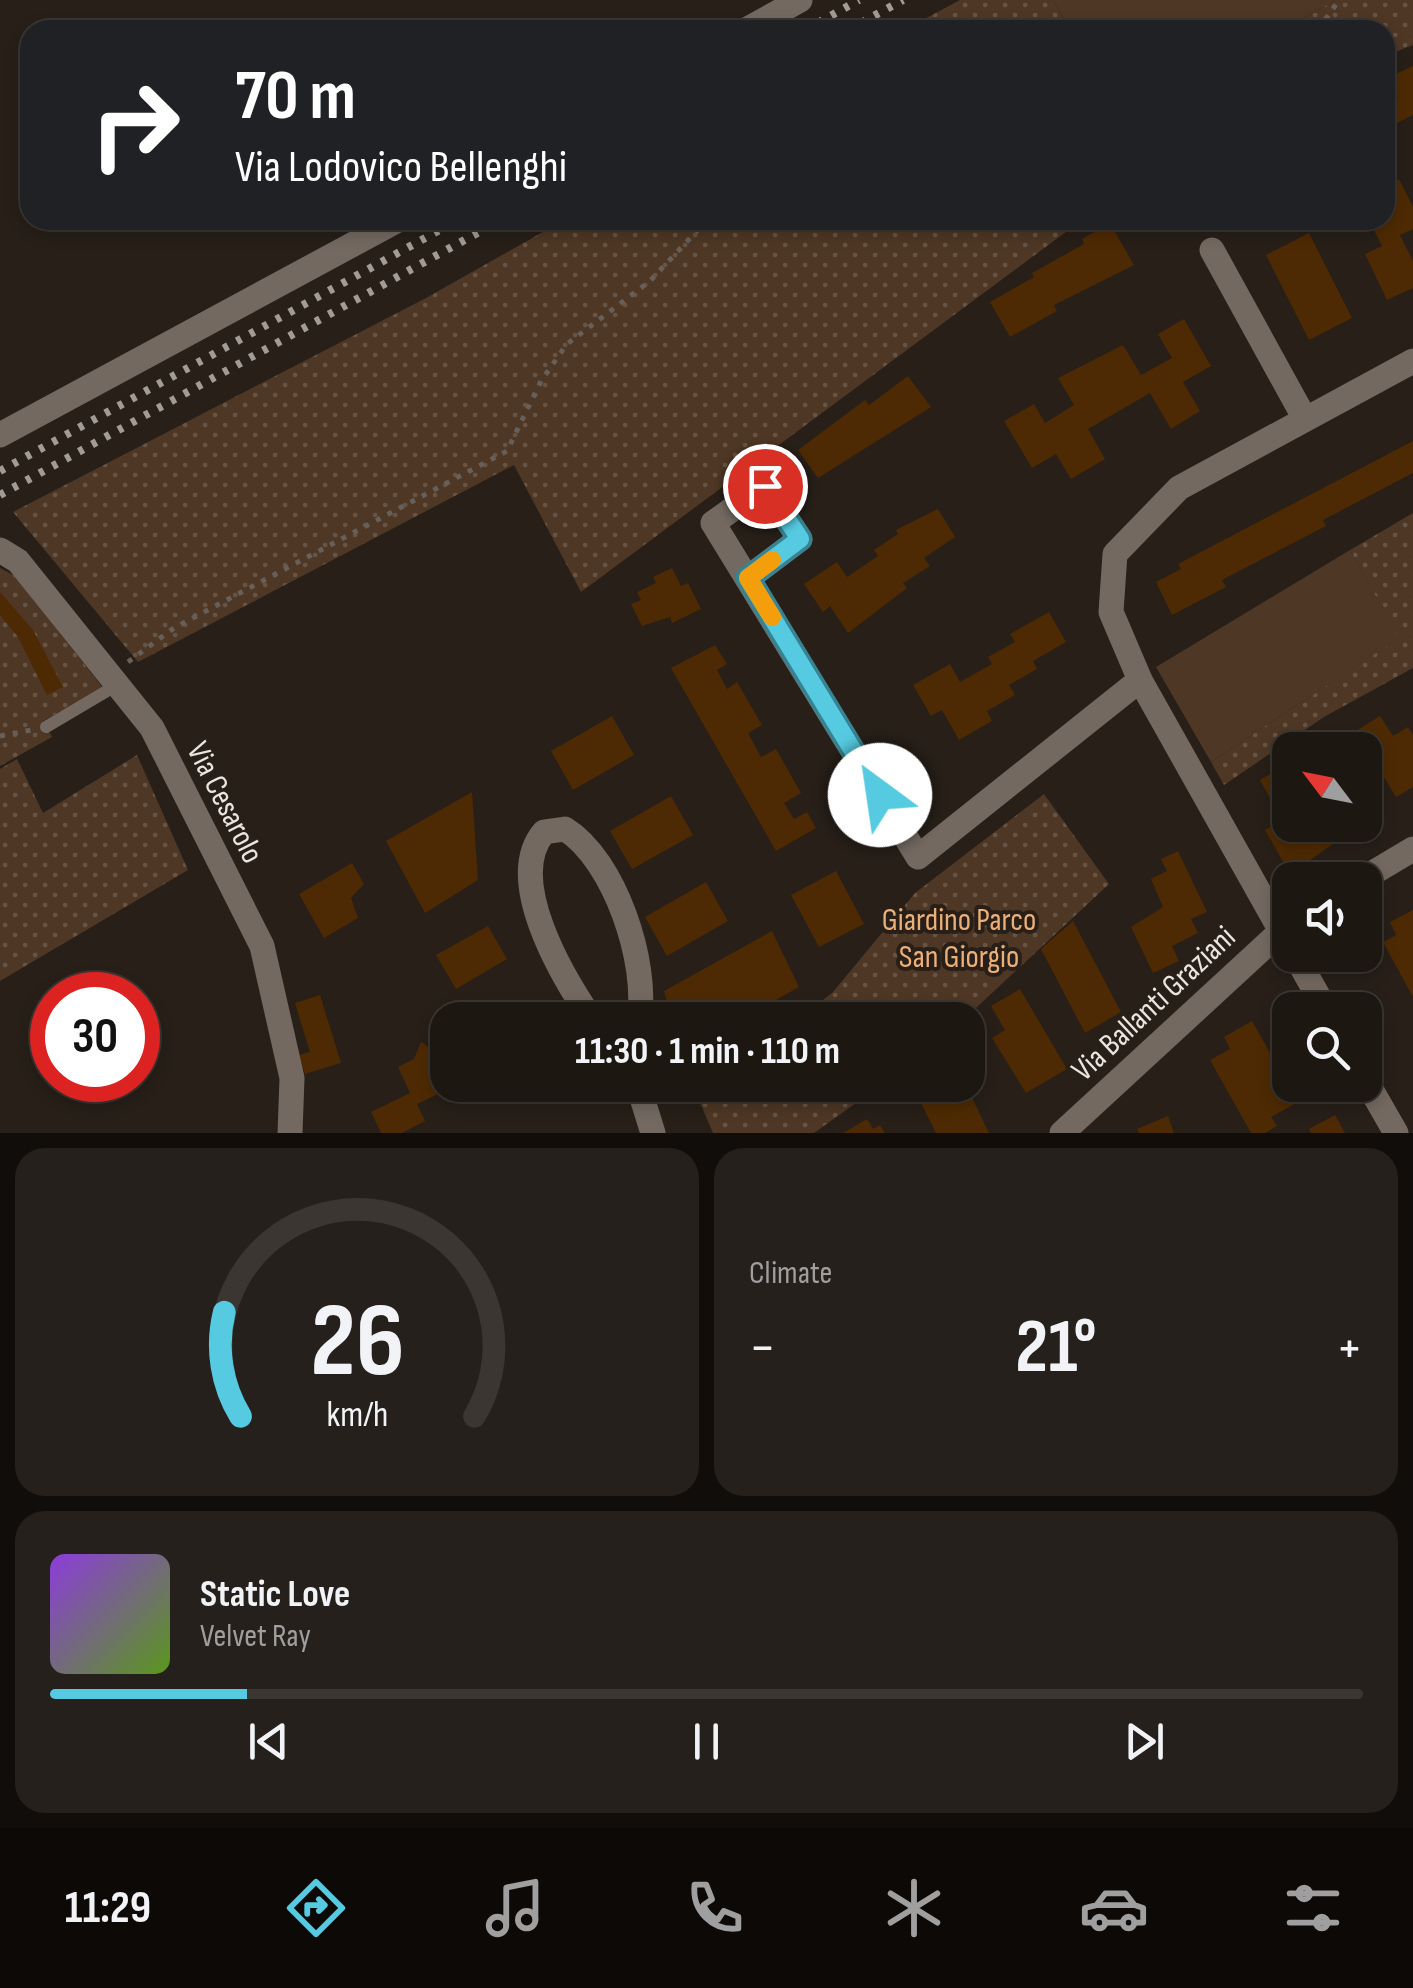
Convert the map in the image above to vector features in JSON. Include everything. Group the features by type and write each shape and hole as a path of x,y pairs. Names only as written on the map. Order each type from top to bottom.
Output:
{"street":[{"path":"764,20 800,0"},
{"path":"0,435 379,230"},
{"path":"1212,250 1304,420"},
{"path":"1272,907 1140,680 1111,612 1115,554 1179,488 1413,361"},
{"name":"Via Cesarolo","path":"0,550 18,561 152,728 262,946 292,1078 290,1133"},
{"path":"748,578 918,857 1140,680"},
{"path":"582,1002 547,940 533,896 528,864 532,846 544,832 565,829 600,862 632,943 644,992 642,1002"},
{"path":"1382,867 1413,849"},
{"name":"Via Ballanti Graziani","path":"1062,1133 1272,946"},
{"path":"643,1102 653,1133"},
{"path":"1379,1102 1396,1133"}],"lane":[{"path":"46,727 113,680"}],"path":[{"path":"113,680 174,628 507,451 541,381 567,344 650,281 698,230"},
{"path":"0,736 46,727"}],"green space":[{"path":"960,0 1053,0 1064,20 923,20"},
{"path":"1053,0 1336,0 1300,20 1064,20"},
{"path":"1336,0 1413,0 1413,45 1395,52 1395,20 1300,20"},
{"path":"546,230 1069,230 581,592 514,465 138,662 13,512 426,298"},
{"path":"1413,513 1413,668 1302,732 1272,732 1272,752 1224,785 1211,762 1398,638 1350,550"},
{"path":"1350,550 1399,638 1211,762 1156,667"},
{"path":"0,568 15,576 103,688 43,721 52,737 0,766"},
{"path":"137,755 188,870 0,981 0,769 17,759 43,813"},
{"name":"Giardino Parco San Giorgio","path":"1044,794 1109,884 982,1002 820,1002 915,893"},
{"path":"700,1102 857,1102 814,1133 713,1133"}],"building":[{"path":"1413,66 1413,115 1395,124 1398,97 1395,74"},
{"path":"1399,179 1413,207 1413,229 1400,235 1413,261 1413,288 1387,300 1365,254 1382,246 1374,230 1395,230 1395,181"},
{"path":"1098,230 1114,230 1134,265 1054,305 1057,311 1010,337 990,302 1084,244 1082,239"},
{"path":"1309,233 1352,318 1309,340 1266,255"},
{"path":"1184,319 1211,366 1183,382 1200,411 1171,429 1150,393 1088,429 1105,459 1071,479 1056,454 1032,468 1004,421 1034,404 1045,423 1074,405 1058,378 1123,345 1141,375 1172,358 1158,334"},
{"path":"908,376 931,407 818,478 798,450 865,400 869,405"},
{"path":"1413,441 1413,473 1323,520 1326,526 1222,580 1226,587 1172,615 1156,582 1181,569 1178,564"},
{"path":"938,509 955,537 924,558 930,566 903,583 907,588 848,633 830,606 823,612 804,584 837,562 847,577 878,556 874,550 898,534 896,530"},
{"path":"672,568 681,586 688,583 701,609 672,623 670,617 642,626 631,604 641,600 637,592 656,583 653,577"},
{"path":"0,592 33,630 63,687 47,695 18,637 0,615"},
{"path":"1049,612 1066,642 1033,661 1037,669 1009,685 1015,695 987,711 992,721 959,740 942,710 931,716 913,685 950,664 960,682 992,664 988,657 1015,642 1010,634"},
{"path":"715,645 727,664 717,670 727,689 737,682 762,725 748,733 761,757 776,749 801,793 784,803 794,819 807,812 816,828 776,851 671,668"},
{"path":"612,716 634,755 573,790 551,751"},
{"path":"1380,716 1393,736 1408,727 1413,735 1413,787 1396,797 1382,774 1382,732 1356,731"},
{"path":"1272,773 1272,802 1260,780"},
{"path":"472,792 478,880 425,913 386,841"},
{"path":"671,796 693,835 632,869 610,831"},
{"path":"1272,826 1272,842 1333,844 1307,862 1283,862 1265,830"},
{"path":"1178,851 1207,912 1191,919 1198,933 1172,946 1179,961 1153,973 1131,927 1163,907 1151,879 1167,871 1161,859"},
{"path":"352,863 364,884 351,898 358,918 324,938 299,894"},
{"path":"836,871 864,924 819,947 791,895"},
{"path":"706,882 728,921 667,956 645,917"},
{"path":"1413,910 1413,997 1383,942 1396,935 1390,922"},
{"path":"1073,921 1121,1012 1085,1033 1041,949"},
{"path":"488,926 507,959 456,989 436,955"},
{"path":"772,931 799,987 773,1002 667,1002 664,991"},
{"path":"1020,989 1067,1069 1026,1093 992,1038 1005,1030 991,1006"},
{"path":"320,995 341,1063 305,1074 299,1055 310,1052 295,1003"},
{"path":"1252,1021 1272,1056 1272,1102 1298,1102 1271,1117 1277,1126 1265,1133 1251,1133 1210,1060 1230,1049 1224,1037"},
{"path":"421,1042 430,1048 430,1098 417,1104 425,1121 402,1133 381,1133 371,1112 410,1093 398,1067 414,1059"},
{"path":"920,1102 974,1102 989,1133 936,1133"},
{"path":"1335,1115 1345,1133 1311,1133 1309,1129"},
{"path":"1168,1116 1174,1133 1139,1133 1137,1129"},
{"path":"867,1119 873,1129 880,1125 885,1133 843,1133"}],"railway":[{"path":"823,20 859,0"},
{"path":"866,20 903,0"},
{"path":"0,471 440,230"},
{"path":"0,495 483,230"}],"slow traffic":[{"path":"772,560 748,578 772,617"}],"route":[{"path":"765,486 800,539 748,578 880,795"}]}
